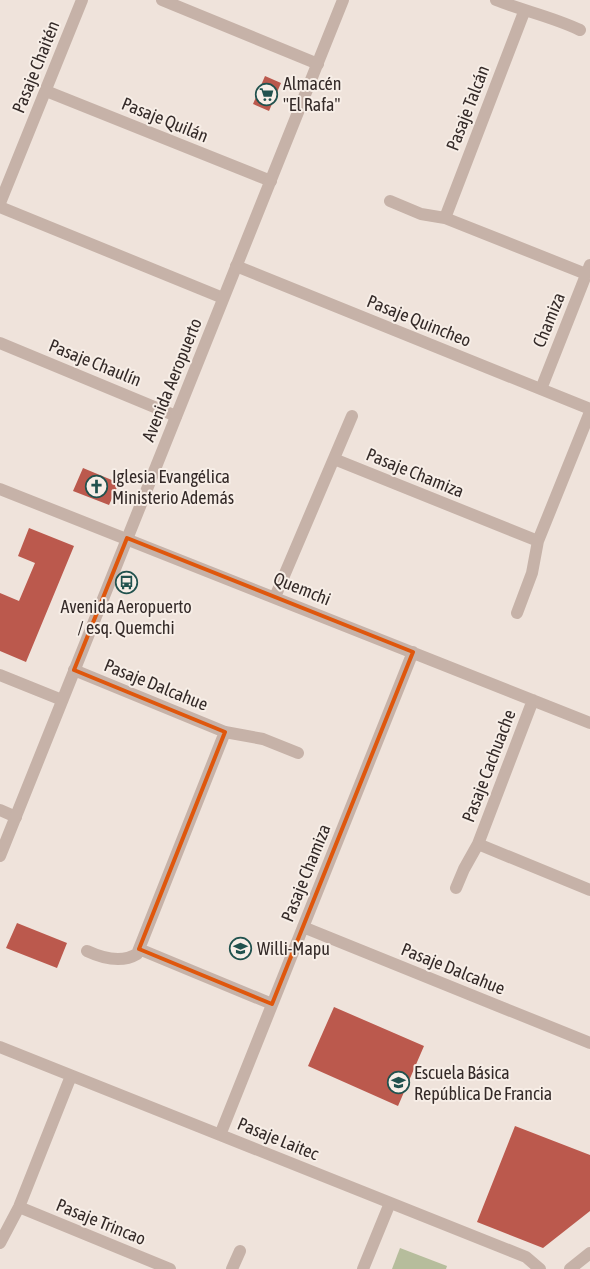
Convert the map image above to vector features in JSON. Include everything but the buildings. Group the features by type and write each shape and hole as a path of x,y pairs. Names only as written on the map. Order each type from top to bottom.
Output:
{"street":[{"name":"Pasaje Chaitén","path":"0,205 82,0"},
{"path":"162,0 318,64"},
{"name":"Avenida Aeropuerto","path":"0,856 343,0"},
{"path":"496,0 524,12 552,17 580,30"},
{"name":"Pasaje Talcán","path":"445,218 524,12"},
{"name":"Pasaje Quilán","path":"46,91 270,181"},
{"path":"390,201 421,214 445,218 588,269"},
{"path":"0,205 224,298"},
{"name":"Pasaje Quincheo","path":"236,266 590,410"},
{"name":"Chamiza","path":"541,389 588,269"},
{"name":"Pasaje Chaulín","path":"0,343 176,416"},
{"path":"518,612 532,573 538,541 590,410"},
{"path":"275,597 352,416"},
{"name":"Pasaje Chamiza","path":"334,459 538,541"},
{"name":"Quemchi","path":"0,489 590,723"},
{"name":"Pasaje Chamiza","path":"220,1135 413,652"},
{"name":"Pasaje Dalcahue","path":"74,670 225,732 256,737 298,753"},
{"path":"0,675 62,700"},
{"name":"Pasaje Cachuache","path":"456,888 466,864 478,844 533,700"},
{"path":"87,952 110,958 133,956 139,950 225,732"},
{"path":"0,810 16,817"},
{"name":"Pasaje Cachuache","path":"478,844 590,890"},
{"name":"Pasaje Dalcahue","path":"303,927 590,1044"},
{"path":"139,950 272,1004"},
{"name":"Pasaje Laitec","path":"0,1047 526,1257 540,1269"},
{"path":"0,1243 19,1207 72,1076"},
{"path":"363,1269 390,1203"},
{"name":"Pasaje Trincao","path":"19,1207 170,1269"},
{"path":"232,1269 240,1251"},
{"path":"570,1269 590,1253"}],"highlighted area":[{"path":"127,538 413,652 272,1004 139,949 225,732 74,670"}],"green space":[{"path":"400,1248 447,1266 446,1269 392,1269"}],"place":[{"name":"Almacén \"El Rafa\"","path":"267,94"},
{"name":"Iglesia Evangélica Ministerio Además","path":"96,487"},
{"name":"Avenida Aeropuerto / esq. Quemchi","path":"126,582"},
{"name":"Willi-Mapu","path":"241,949"},
{"name":"Escuela Básica República De Francia","path":"398,1083"}]}
